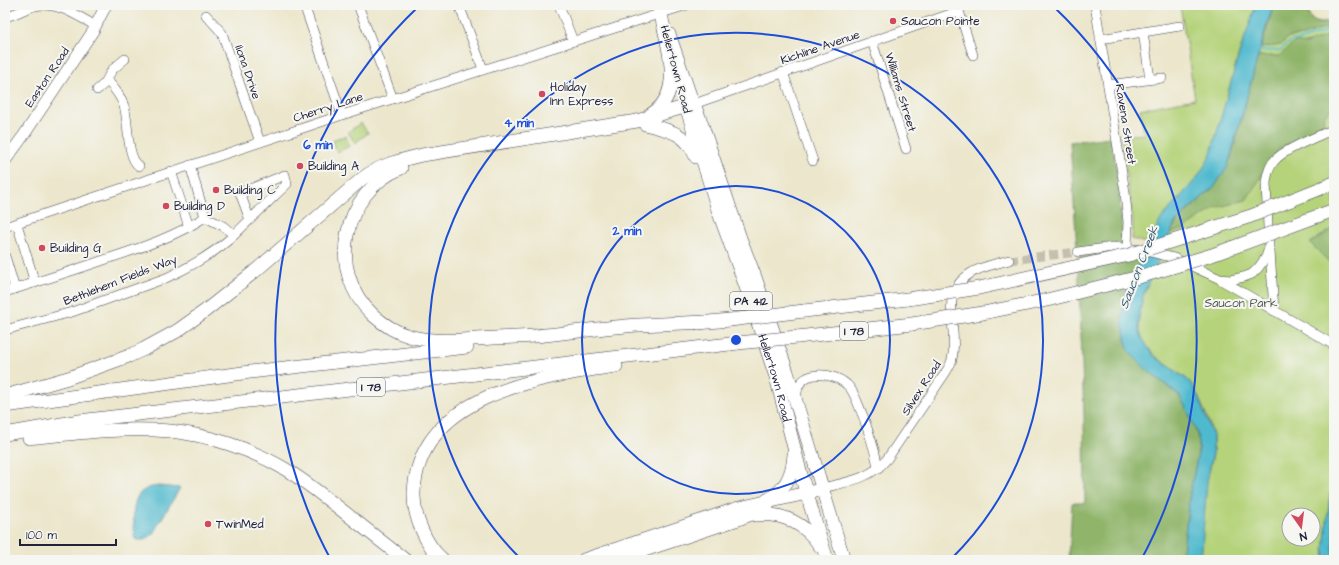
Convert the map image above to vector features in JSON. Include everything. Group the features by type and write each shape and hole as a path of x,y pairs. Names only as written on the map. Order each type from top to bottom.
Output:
{"highway":[{"path":"641,123 661,106 671,87 671,70 659,9"},
{"path":"690,108 613,132 506,147 407,165 394,171 375,184 366,194 354,211 348,229 345,248 348,275 354,291 364,306 383,324 404,334 427,340 543,336 638,325 705,322"},
{"name":"Hellertown Road","path":"690,108 708,178 773,365 826,558"},
{"name":"Hellertown Road","path":"690,108 701,122 800,410 844,560"},
{"path":"5,396 68,378 129,356 177,331 254,272 362,178 399,160 422,155 641,123 662,128 682,136 692,147 701,169 708,178"},
{"name":"I 78","path":"5,406 266,370 500,343 730,320 908,299 979,288 1128,255 1250,216 1334,183"},
{"name":"I 78","path":"5,434 80,420 739,346 797,337 912,324 983,313 1047,300 1139,277 1212,255 1334,210"},
{"path":"443,560 432,548 421,527 414,496 415,481 421,457 427,446 434,436 454,417 481,400 534,380 605,367 739,346"},
{"path":"5,441 60,434 136,430 171,431 221,442 248,452 285,469 306,483 405,560"},
{"path":"759,504 778,493 788,479 793,462 793,441"},
{"path":"614,560 741,518 783,501 823,488"},
{"path":"584,560 730,511 807,493"},
{"path":"741,518 761,514 789,519 804,527 812,535 826,558"}],"main road":[{"name":"Easton Road","path":"5,161 24,135 96,26 106,5"},
{"name":"Hellertown Road","path":"659,9 690,108"}],"street":[{"path":"5,17 34,6 48,5 56,6 72,12 96,26"},
{"path":"304,5 342,115"},
{"path":"358,5 393,99"},
{"path":"459,5 483,69"},
{"path":"559,5 573,41"},
{"name":"Cherry Lane","path":"5,227 342,115 573,41 659,9 687,5"},
{"name":"Ravena Street","path":"1095,5 1125,192 1128,222 1127,248"},
{"path":"952,9 959,11 973,55"},
{"name":"Kichline Avenue","path":"690,108 784,72 872,41 952,9"},
{"name":"Ilona Drive","path":"206,15 222,33 260,142"},
{"path":"1100,39 1180,26"},
{"path":"1143,32 1150,79"},
{"name":"Williams Street","path":"872,41 906,149"},
{"path":"97,90 103,86 112,70 125,59"},
{"path":"784,72 813,161"},
{"path":"1108,85 1162,78"},
{"path":"107,80 122,101 126,113 129,135 133,138 139,158 139,166 145,180"},
{"path":"1274,311 1266,176 1277,158 1287,151 1334,129"},
{"path":"190,165 205,217 223,226 234,235"},
{"path":"171,171 189,227"},
{"name":"Bethlehem Fields Way","path":"5,330 72,312 180,272 214,251 234,235 250,220 287,184 285,174 240,193 250,220"},
{"name":"Bethlehem Fields Way","path":"5,292 152,244 189,227 205,217"},
{"path":"17,224 35,283"},
{"path":"1215,277 1230,280 1252,274 1266,257 1270,244"},
{"path":"1078,252 1106,248 1127,248 1167,256 1215,277 1334,345"},
{"path":"5,256 15,289"},
{"name":"Silvex Road","path":"823,488 863,477 878,469 887,459 951,364 953,348 951,307 955,289 958,284 970,273 980,268 1009,260"},
{"path":"800,410 797,390 799,384 804,379 812,376 823,375 834,377 845,383 854,394 872,439 878,469"}],"green space":[{"name":"Saucon Park","path":"1180,5 1256,5 1238,57 1210,157 1197,178 1161,219 1172,229 1242,114 1267,24 1274,5 1307,5 1310,16 1315,22 1324,23 1334,20 1334,560 1201,560 1205,493 1214,448 1213,436 1203,407 1191,384 1186,378 1162,361 1149,349 1139,328 1139,311 1141,303 1146,287 1163,248 1132,239 1133,222 1121,136 1144,134 1140,109 1195,99"},
{"path":"1274,5 1307,5 1312,20 1319,23 1324,23 1334,20 1334,25 1303,36 1288,37 1281,45 1261,48"},
{"path":"1334,33 1334,107 1324,115 1322,130 1280,148 1246,200 1215,208 1182,230 1170,233 1178,220 1215,186 1231,158 1258,56 1279,56 1295,42 1306,44"},
{"path":"361,123 368,133 355,143 348,132"},
{"path":"346,136 350,146 337,152 332,142 337,138"},
{"path":"1111,137 1119,185 1123,244 1077,249 1070,142"},
{"path":"1334,228 1334,271 1333,266 1310,243"},
{"path":"1100,253 1121,254 1140,261 1129,283 1147,370 1179,395 1192,419 1199,442 1190,492 1182,560 1069,560 1072,503 1085,503 1084,416 1078,256"}],"water":[{"name":"Saucon Creek","path":"1256,5 1274,5 1267,24 1228,166 1215,186 1175,223 1144,293 1139,316 1139,329 1143,340 1154,356 1188,380 1193,386 1213,436 1213,453 1207,482 1201,560 1182,560 1190,492 1199,449 1198,436 1179,395 1147,370 1131,354 1127,346 1122,320 1124,302 1129,283 1161,219 1197,178 1210,157 1238,57"},
{"path":"159,486 180,488 152,535 143,540 138,540 134,537 134,511 137,497 142,491"},
{"path":"1330,493 1334,493 1334,560 1325,560 1324,549"}],"waterway":[{"path":"1259,51 1280,50 1291,41 1301,40 1334,28"}],"tunnel":[{"path":"1009,260 1078,252"}],"place":[{"name":"Saucon Pointe","path":"893,21"},
{"name":"Holiday Inn Express","path":"542,94"},
{"name":"Building A","path":"300,166"},
{"name":"Building C","path":"216,190"},
{"name":"Building D","path":"166,206"},
{"name":"Building G","path":"42,248"},
{"name":"TwinMed","path":"208,524"}]}
